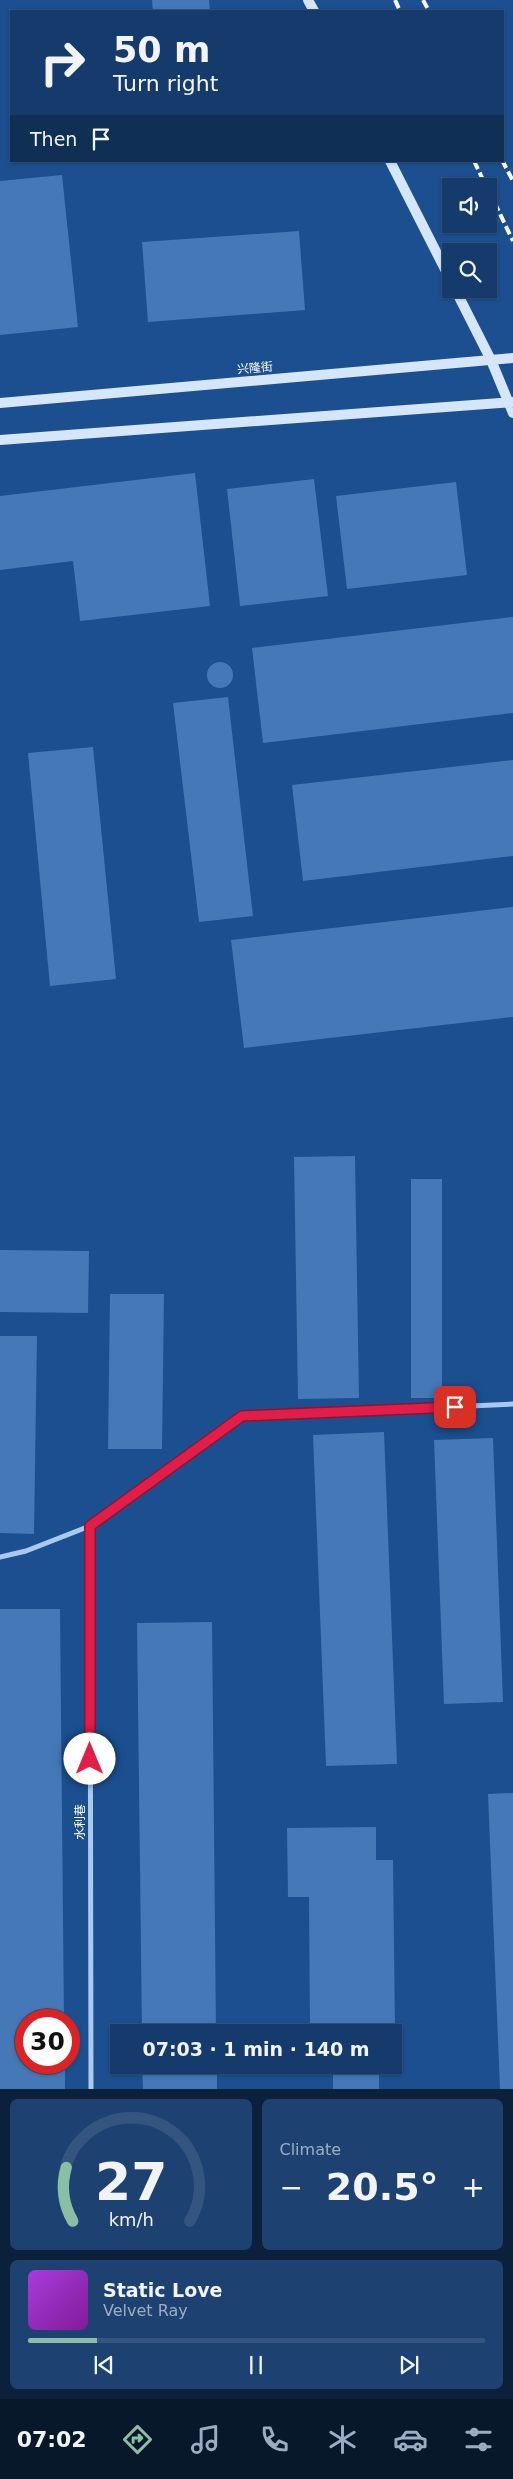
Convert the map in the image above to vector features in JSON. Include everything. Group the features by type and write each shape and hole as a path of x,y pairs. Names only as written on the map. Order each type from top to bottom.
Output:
{"main road":[{"path":"391,162 442,263"},
{"path":"460,298 491,360 513,413"},
{"name":"兴隆街","path":"0,402 513,358"},
{"path":"0,440 510,402"}],"street":[{"path":"0,1557 26,1551 90,1526 242,1416 513,1404"},
{"name":"水利巷","path":"90,1526 90,2089"}],"building":[{"path":"152,0 209,0 210,10 153,10"},
{"path":"62,175 78,327 0,335 0,181"},
{"path":"299,231 305,310 148,322 142,242"},
{"path":"195,473 210,606 80,621 73,561 0,570 0,496"},
{"path":"314,479 328,596 240,606 227,489"},
{"path":"456,482 467,575 347,589 336,496"},
{"path":"513,617 513,713 263,743 252,648"},
{"path":"220,662 229,666 233,675 229,684 220,688 211,684 207,675 211,666"},
{"path":"228,697 253,916 199,922 173,703"},
{"path":"93,747 116,979 50,986 28,753"},
{"path":"513,760 513,856 303,881 292,785"},
{"path":"513,907 513,1017 244,1048 231,940"},
{"path":"355,1156 359,1398 298,1399 294,1157"},
{"path":"411,1179 442,1179 442,1398 411,1398"},
{"path":"0,1250 89,1251 88,1313 0,1312"},
{"path":"110,1294 164,1294 162,1449 108,1449"},
{"path":"0,1336 37,1336 34,1534 0,1533"},
{"path":"384,1432 397,1764 326,1766 313,1435"},
{"path":"493,1438 503,1702 444,1704 434,1440"},
{"path":"0,1609 60,1609 64,2009 15,2009 15,2074 65,2074 65,2089 0,2089"},
{"path":"212,1622 216,2024 142,2024 137,1623"},
{"path":"513,1793 513,2089 500,2089 488,1794"},
{"path":"376,1827 376,1860 393,1860 395,2024 310,2024 309,1897 288,1897 287,1828"},
{"path":"142,2074 217,2074 217,2089 143,2089"},
{"path":"333,2074 379,2074 379,2089 333,2089"}],"railway":[{"path":"395,0 400,10"},
{"path":"423,0 428,10"},
{"path":"474,162 482,178"},
{"path":"503,162 513,181"},
{"path":"497,208 513,241"}],"route":[{"path":"90,1759 90,1526 242,1416 455,1407"}]}
